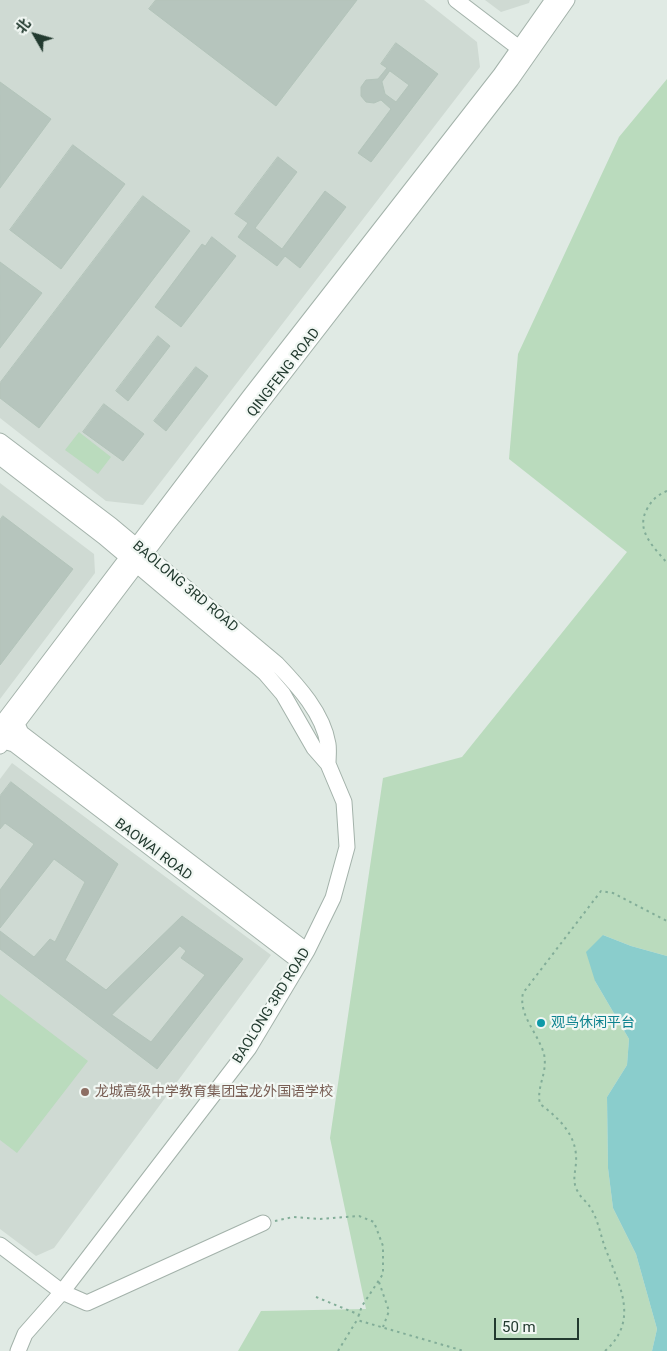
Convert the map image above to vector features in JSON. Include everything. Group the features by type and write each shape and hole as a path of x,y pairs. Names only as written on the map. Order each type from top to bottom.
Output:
{"street":[{"path":"456,0 524,52"},
{"name":"QINGFENG ROAD","path":"524,52 553,0"},
{"name":"QINGFENG ROAD","path":"1,738 137,555 524,52 567,0"},
{"name":"BAOLONG 3RD ROAD","path":"0,441 137,555 265,673 283,694 314,748 328,764 344,802 347,847 333,898 304,957 249,1048 62,1292"},
{"name":"BAOLONG 3RD ROAD","path":"0,457 137,555"},
{"name":"QINGFENG ROAD","path":"1,738 16,724 137,555"},
{"name":"BAOWAI ROAD","path":"16,724 22,733 304,957"},
{"name":"BAOWAI ROAD","path":"1,738 14,744 304,957"},
{"path":"0,1245 62,1292 87,1302 263,1223"},
{"path":"18,1351 25,1334 62,1292"},
{"path":"29,1351 62,1292"}],"path":[{"path":"667,491 658,494 650,504 644,515 642,527 648,540 667,564"},
{"path":"605,1351 620,1334 624,1316 624,1296 605,1249 599,1224 590,1207 578,1193 574,1181 576,1149 571,1135 552,1113 540,1104 540,1089 545,1073 543,1053 521,1003 523,993 601,891 613,893 667,921"},
{"path":"263,1223 293,1218 320,1219 359,1216 374,1222 383,1246 383,1274 362,1306 360,1315 338,1351"},
{"path":"379,1282 388,1310 382,1327"},
{"path":"316,1297 360,1315"},
{"path":"357,1320 464,1351"}],"shaded area":[{"path":"0,0 424,0 477,42 480,67 143,505 106,501 0,418"},
{"path":"485,0 530,0 529,3 501,12"},
{"path":"0,483 94,554 95,573 0,699"},
{"name":"龙城高级中学教育集团宝龙外国语学校","path":"12,763 271,955 54,1248 36,1256 0,1229 0,779"}],"green space":[{"path":"667,79 667,956 631,946 603,935 595,981 629,1039 627,1065 607,1097 608,1168 613,1208 636,1254 657,1329 652,1351 238,1351 261,1311 366,1309 330,1138 383,778 462,757 627,552 509,459 518,354 619,137"},
{"path":"79,432 111,457 98,474 65,450"},
{"path":"0,994 88,1061 17,1153 0,1140"}],"water":[{"path":"603,935 631,946 667,956 667,1351 652,1351 657,1329 636,1254 613,1208 608,1168 607,1097 627,1065 629,1039 595,981 586,952"}],"building":[{"path":"156,0 357,0 276,106 149,9"},
{"path":"396,43 438,74 371,162 358,153 391,109 381,100 374,103 366,102 361,96 361,87 366,80 378,79 387,68 381,64","holes":["390,71 409,85 396,102 385,94 382,82"]},
{"path":"0,82 51,119 0,188"},
{"path":"73,145 125,184 61,269 10,230"},
{"path":"278,157 297,172 255,228 282,249 325,191 346,207 300,268 285,256 277,266 238,237 248,223 235,214"},
{"path":"143,196 190,231 39,428 0,398 0,383"},
{"path":"212,237 236,256 181,327 155,307 202,244 205,246"},
{"path":"0,262 42,293 0,348"},
{"path":"158,336 170,346 128,401 116,391"},
{"path":"196,367 208,376 166,431 154,421"},
{"path":"104,404 144,434 123,461 83,432"},
{"path":"3,516 73,569 0,665 0,520"},
{"path":"11,782 118,864 65,960 106,990 182,916 243,959 157,1069 0,949 0,931 34,957 50,939 55,942 85,882 54,859 0,928 0,890 34,844 5,823 0,829 0,796","holes":["180,946 186,951 181,958 205,975 151,1042 112,1015"]}],"place":[{"name":"观鸟休闲平台","path":"541,1023"},
{"name":"龙城高级中学教育集团宝龙外国语学校","path":"85,1092"}]}
